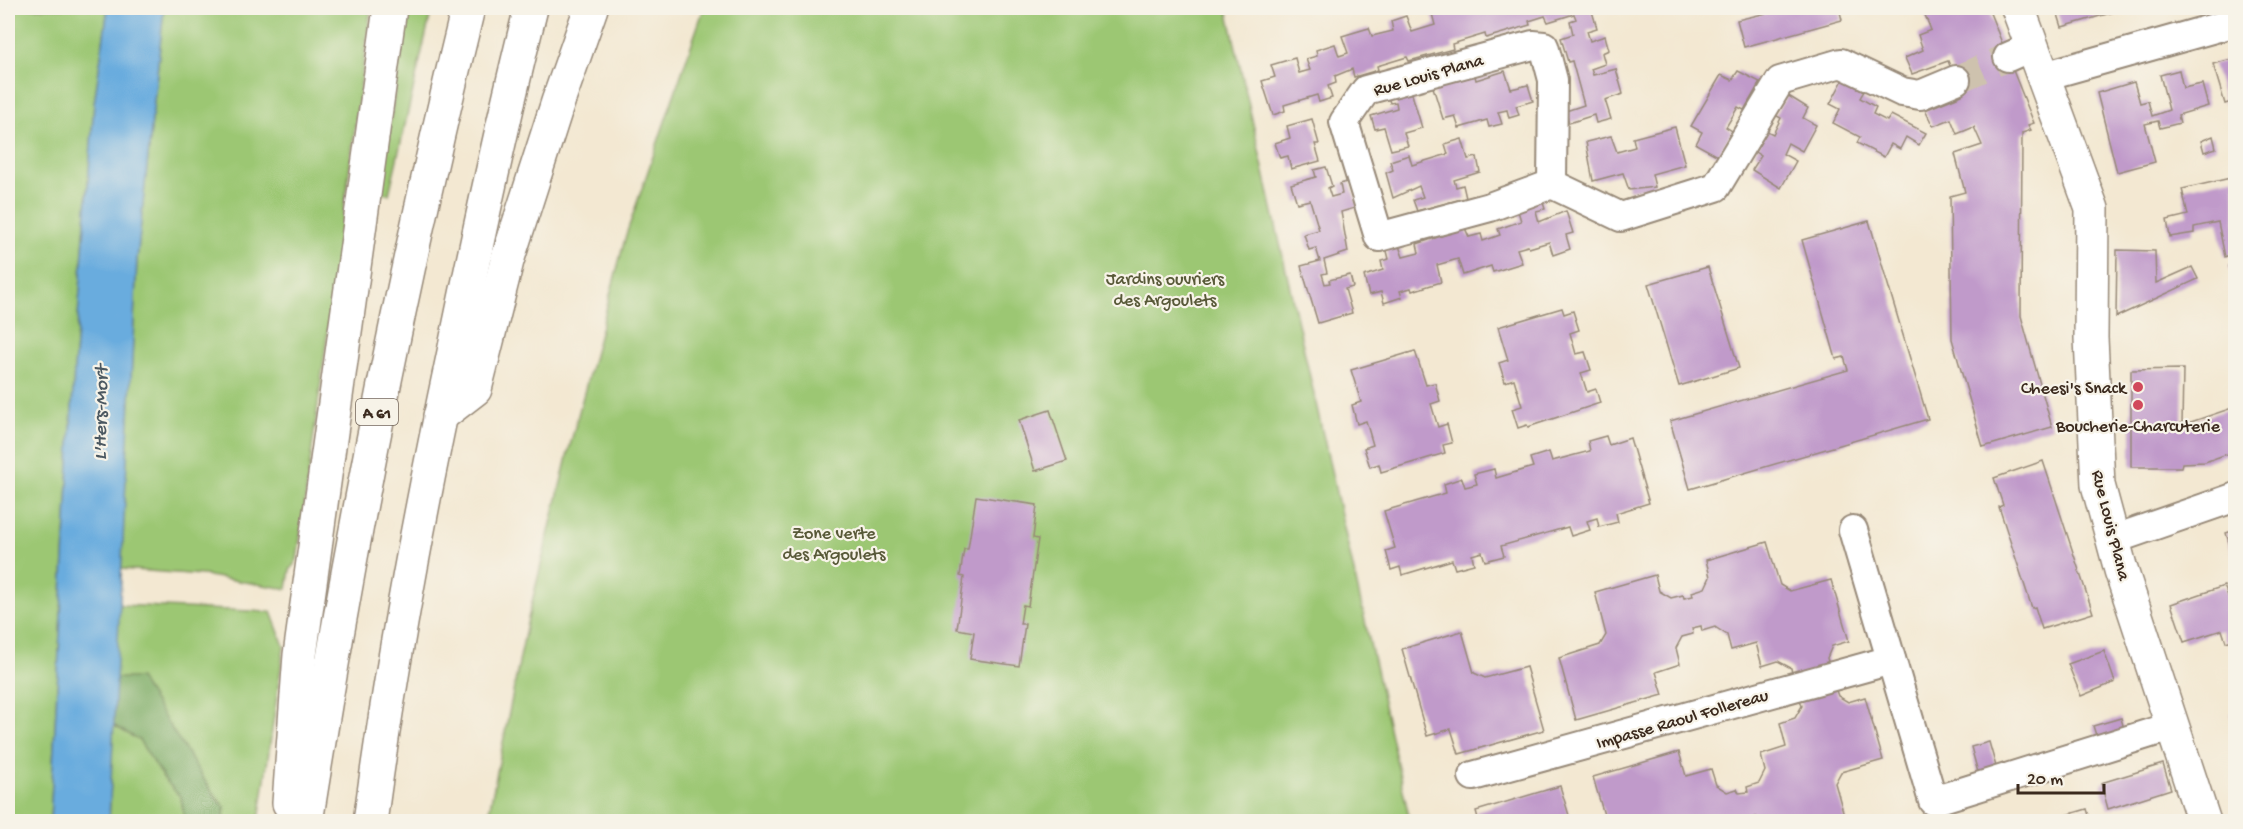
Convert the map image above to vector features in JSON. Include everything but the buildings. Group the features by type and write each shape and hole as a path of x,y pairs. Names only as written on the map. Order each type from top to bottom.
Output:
{"main road":[{"path":"288,822 300,655 390,8"},
{"name":"A 61","path":"306,822 332,656 374,424 431,156 468,8"},
{"path":"370,822 396,645 440,416 500,132 531,8"},
{"path":"440,416 475,389 507,261 591,8"},
{"name":"Rue Louis Plana","path":"2018,8 2029,60 2092,209 2094,441 2098,485 2112,540 2204,822"}],"street":[{"path":"2029,60 2235,22"},
{"name":"Rue Louis Plana","path":"1533,45 1544,46 1553,80 1552,184 1490,207 1379,237 1344,122 1365,90 1533,45"},
{"path":"1552,184 1621,217 1716,187 1780,81 1841,63 1902,92 1920,95 1956,80"},
{"path":"2112,540 2235,497"},
{"path":"1853,530 1933,801 2173,726"},
{"name":"Impasse Raoul Follereau","path":"1473,776 1891,660"}],"green space":[{"path":"8,8 108,8 94,104 74,370 50,821 8,821"},
{"path":"164,8 371,8 297,560 290,570 287,589 203,575 121,569 137,260"},
{"path":"408,8 432,8 389,194 379,193"},
{"name":"Zone verte des Argoulets","path":"704,8 1227,8 1410,821 487,822 527,623 567,457 626,235"},
{"path":"119,605 271,612 284,646 259,821 223,821 225,807 115,678"},
{"path":"115,678 139,678 216,798 225,807 223,821 185,821 181,797 165,780 139,740 113,725"},
{"path":"113,725 139,740 165,780 181,797 185,821 109,822"}],"water":[{"name":"L'Hers-Mort","path":"108,8 164,8 137,260 109,821 50,821 74,370 94,104"}],"tunnel":[{"path":"1956,80 2008,57"}],"place":[{"name":"Cheesi's Snack","path":"2138,387"},
{"name":"Boucherie-Charcuterie","path":"2138,405"}],"park label":[{"name":"Jardins ouvriers des Argoulets","path":"1165,288"}]}
